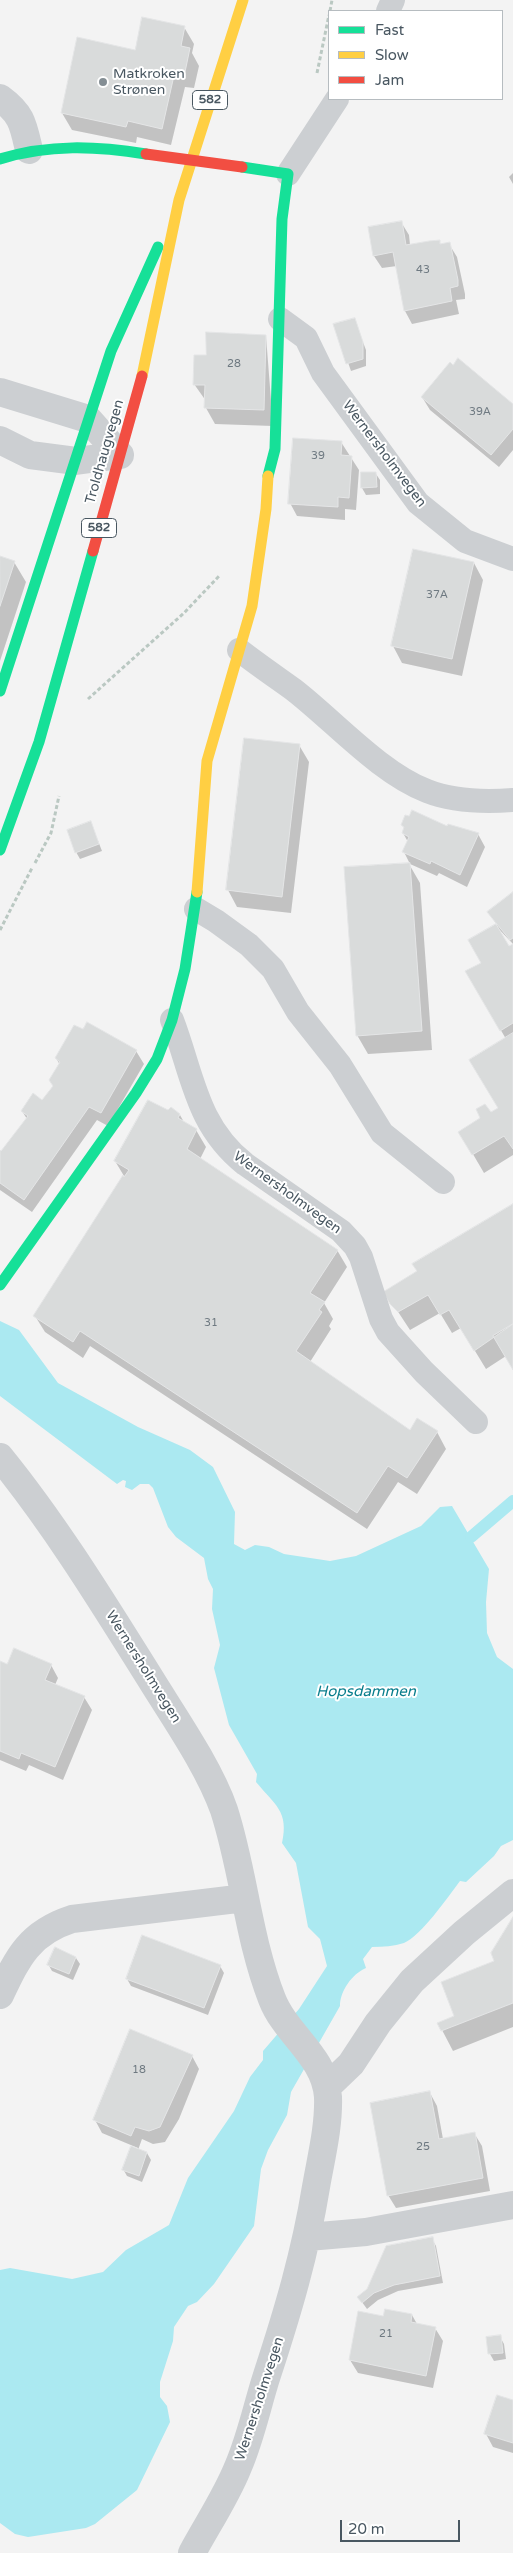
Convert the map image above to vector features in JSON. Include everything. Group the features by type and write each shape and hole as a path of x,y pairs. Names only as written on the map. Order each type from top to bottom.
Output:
{"street":[{"name":"Troldhaugvegen","path":"0,850 40,742 145,364 179,200 243,0"},
{"path":"0,98 12,106 22,119 29,150"},
{"path":"0,158 29,150 70,146 110,148 288,174 282,219 275,449 268,476 256,584 207,761 196,909 185,969 172,1020 157,1059 136,1093 0,1285"},
{"name":"Troldhaugvegen","path":"0,692 111,351 179,200"},
{"path":"0,392 88,419 120,455"},
{"path":"0,440 30,455 76,461 120,455"},
{"name":"Wernersholmvegen","path":"0,1457 78,1564 206,1772 223,1809 266,1983 282,2018 323,2077 327,2120 308,2237 290,2309 266,2377 253,2428 237,2470 192,2553"},
{"path":"323,2077 351,2064 378,2023 412,1981 464,1933 513,1893"},
{"path":"0,1995 26,1948 36,1936 55,1925 81,1918 245,1898"},
{"path":"308,2237 366,2232 513,2205"}],"lane":[{"path":"288,174 336,100"},
{"name":"Wernersholmvegen","path":"280,319 306,338 323,372 418,503 465,541 513,559"},
{"path":"239,650 294,691 403,779 426,791 442,796 486,801 513,800"},
{"path":"196,909 249,945 273,968 298,1012 340,1065 382,1133 443,1182"},
{"name":"Wernersholmvegen","path":"172,1020 211,1129 232,1154 341,1231 355,1246 361,1256 380,1318 388,1332 424,1372 476,1422"}],"path":[{"path":"88,700 184,613 221,574"}],"water":[{"name":"Hopsdammen","path":"0,1321 19,1330 58,1383 138,1427 190,1450 213,1467 235,1512 234,1544 245,1550 255,1545 269,1547 284,1554 330,1561 356,1556 421,1526 440,1507 452,1506 489,1569 486,1602 487,1633 497,1657 513,1669 513,1840 501,1846 494,1856 466,1882 460,1881 434,1915 411,1939 396,1945 372,1947 363,1959 366,1968 356,1974 345,1989 340,2006 291,2092 287,2115 268,2150 261,2169 254,2226 214,2284 197,2302 188,2306 174,2327 173,2341 160,2382 160,2397 167,2406 170,2422 137,2490 95,2524 86,2528 28,2537 15,2534 0,2523 0,2270 10,2268 72,2279 103,2272 126,2250 169,2225 188,2178 234,2111 250,2077 263,2060 263,2051 299,2009 327,1966 320,1939 308,1927 296,1863 282,1843 284,1823 282,1816 279,1809 256,1782 257,1774 229,1725 214,1668 220,1645 212,1609 213,1589 208,1579 204,1558 176,1537 168,1527 153,1488 149,1484 140,1484 132,1490 125,1487 126,1481 123,1480 117,1484 0,1396"}],"building":[{"path":"142,17 185,26 181,46 190,48 185,72 175,71 162,129 128,121 126,127 61,113 77,37 135,50"},
{"path":"402,221 406,245 440,240 440,244 450,242 458,280 458,286 450,288 452,301 404,311 393,252 373,256 368,227"},
{"path":"355,318 363,342 363,359 346,364 333,324"},
{"path":"206,332 266,335 264,410 204,408 205,385 193,385 194,355 206,355"},
{"path":"458,358 513,404 513,429 491,455 421,397 450,362 453,365"},
{"path":"293,438 342,441 341,455 352,456 349,498 338,497 338,507 288,504"},
{"path":"361,472 376,472 377,487 361,488"},
{"path":"413,549 474,562 452,659 391,646"},
{"path":"0,556 15,561 0,606"},
{"path":"244,738 300,744 282,897 226,890"},
{"path":"412,810 447,826 448,824 479,833 460,875 431,861 430,864 402,852 409,837 402,833 404,827 401,825 405,815 409,816"},
{"path":"91,821 99,844 75,853 67,830"},
{"path":"410,863 422,1031 356,1036 344,867"},
{"path":"513,892 513,938 510,940 487,912"},
{"path":"496,924 509,946 513,944 513,1023 500,1031 465,971 481,963 468,940"},
{"path":"87,1022 137,1050 101,1113 89,1107 24,1200 0,1183 0,1150 28,1116 21,1111 33,1093 42,1100 53,1086 49,1080 60,1062 55,1058 74,1025 83,1029"},
{"path":"513,1033 513,1149 504,1136 472,1155 458,1132 480,1118 476,1109 485,1104 491,1112 498,1108 469,1060"},
{"path":"148,1100 168,1110 171,1107 180,1114 178,1118 197,1129 187,1149 338,1250 310,1293 325,1302 319,1310 322,1312 296,1351 410,1430 417,1418 438,1431 407,1478 388,1466 357,1513 80,1331 73,1342 33,1316 123,1175 124,1177 129,1170 114,1161"},
{"path":"513,1204 513,1324 474,1351 449,1310 440,1315 428,1295 398,1312 390,1304 383,1292 417,1271 412,1264"},
{"path":"513,1324 513,1370 493,1336"},
{"path":"14,1648 52,1664 45,1680 85,1696 55,1767 21,1753 19,1759 0,1751 0,1661 7,1664"},
{"path":"513,1917 513,2003 441,2031 437,2023 454,2016 441,1982 494,1961 491,1953"},
{"path":"142,1935 221,1965 204,2008 126,1979"},
{"path":"55,1947 76,1957 69,1974 47,1965"},
{"path":"130,2029 193,2055 160,2127 149,2131 135,2127 131,2136 93,2120"},
{"path":"430,2091 439,2139 475,2132 483,2178 387,2196 370,2103"},
{"path":"131,2146 147,2152 139,2176 122,2170"},
{"path":"433,2237 440,2276 394,2285 374,2293 362,2303 357,2297 367,2289 386,2246"},
{"path":"385,2309 412,2314 411,2322 436,2327 426,2376 349,2360 358,2311 383,2316"},
{"path":"501,2335 503,2353 488,2354 486,2337"},
{"path":"497,2395 513,2400 513,2443 484,2434"}],"waterway":[{"path":"471,1537 513,1501"}],"traffic: fast":[{"path":"0,159 36,151 73,148 109,149 146,154"},
{"path":"242,167 288,174 282,219 275,449 268,476"},
{"path":"0,691 111,351 158,247"},
{"path":"0,850 39,742 93,551"},
{"path":"0,1285 136,1093 157,1059 172,1020 185,969 197,892"}],"traffic: slow":[{"path":"142,376 179,200 243,0"},
{"path":"197,892 207,761 252,606 266,509 268,476"}],"traffic: jam":[{"path":"146,154 242,167"},
{"path":"93,551 142,376"}],"place":[{"name":"Matkroken Strønen","path":"103,82"}]}
